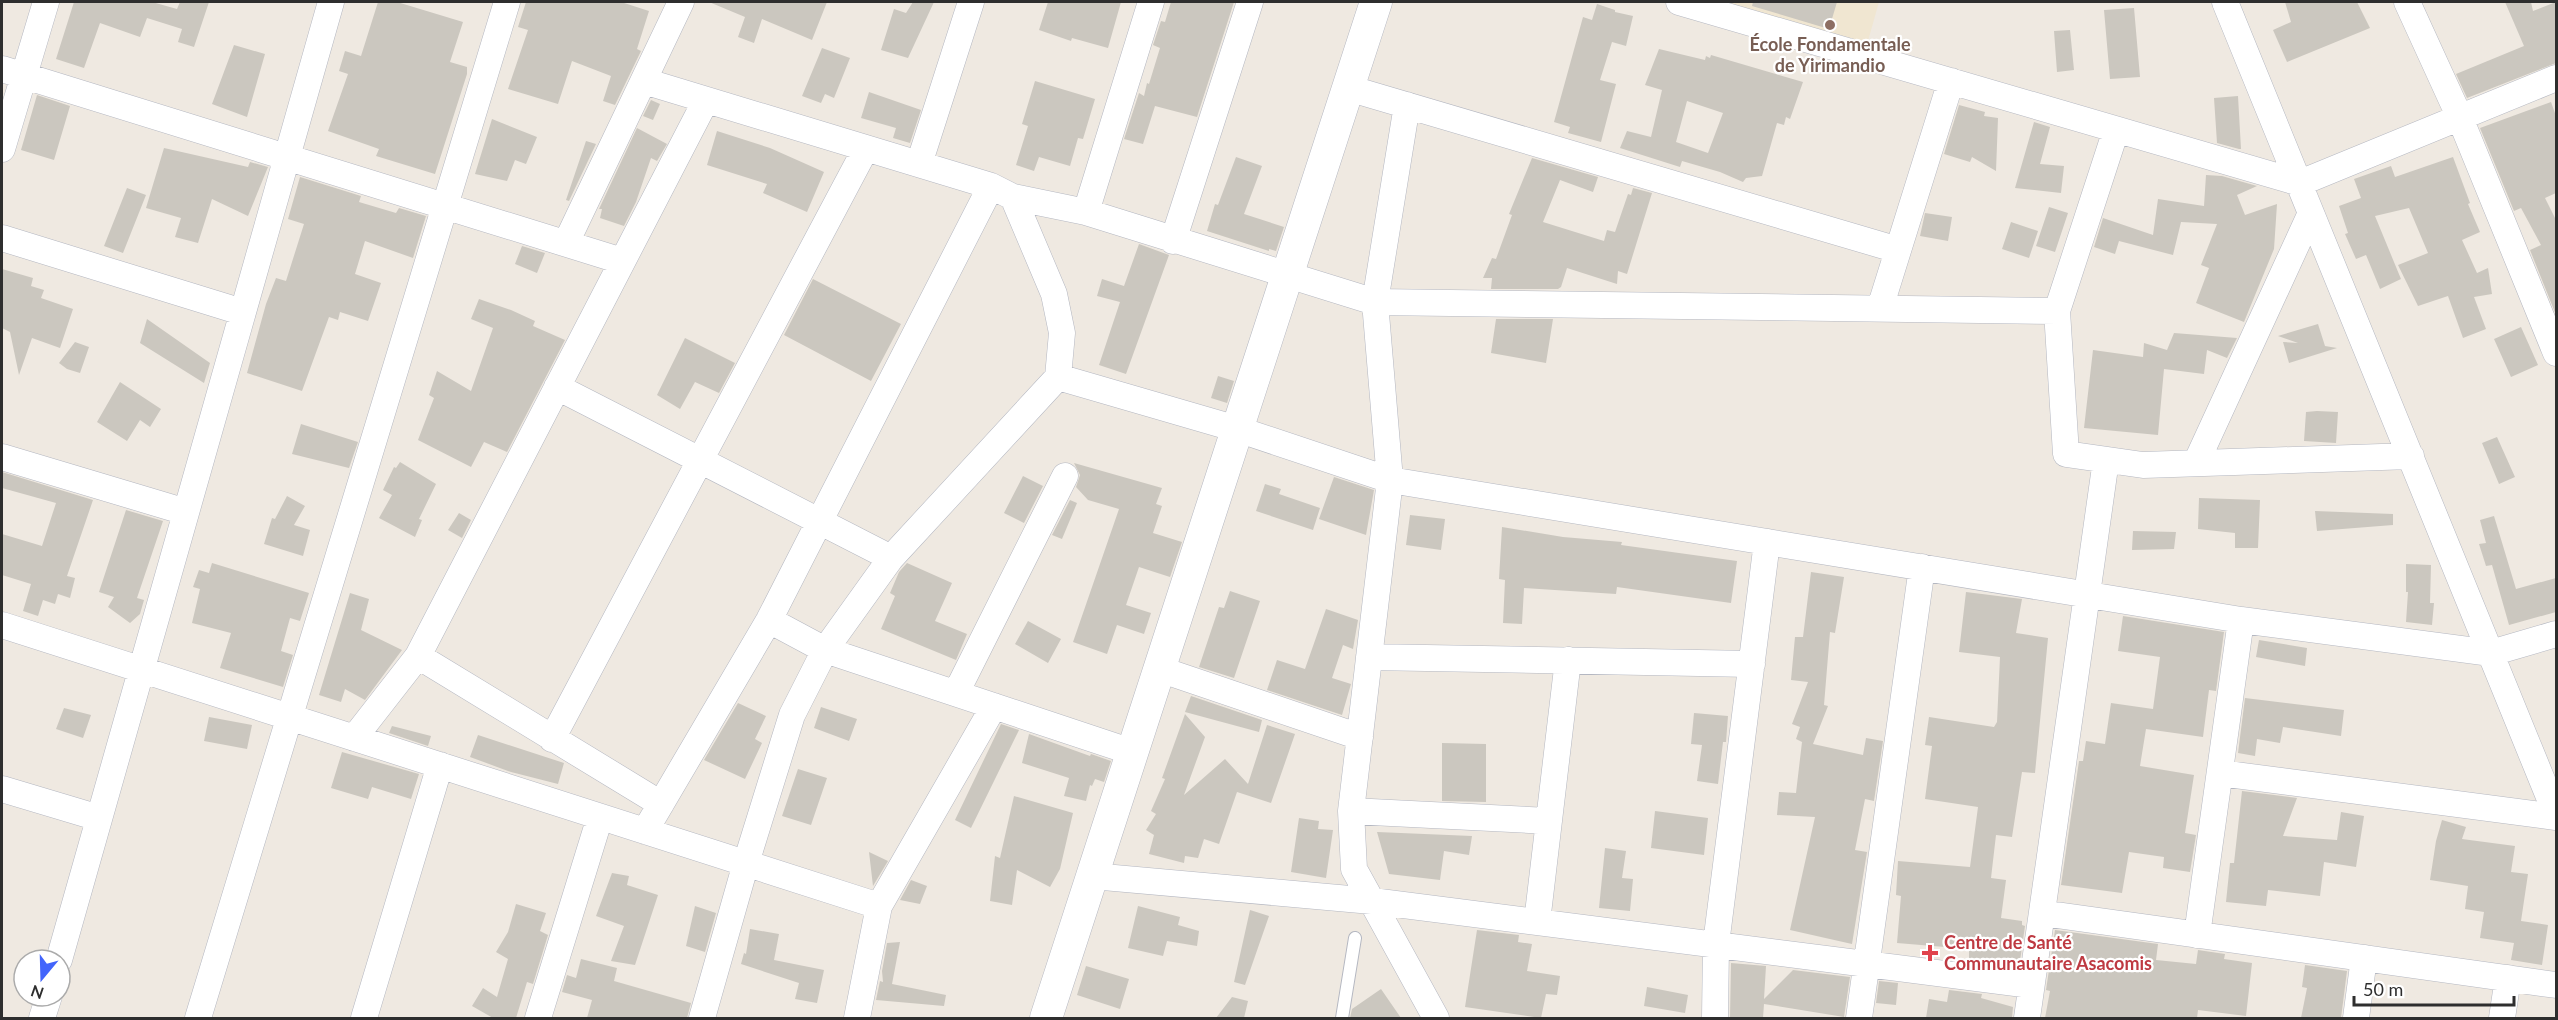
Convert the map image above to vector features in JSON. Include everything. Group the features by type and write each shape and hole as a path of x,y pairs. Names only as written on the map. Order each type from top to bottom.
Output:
{"street":[{"path":"2,149 12,72 46,2"},
{"path":"62,948 331,2"},
{"path":"198,1018 443,205 507,2"},
{"path":"566,243 681,2"},
{"path":"919,164 971,2"},
{"path":"1086,212 1151,2"},
{"path":"1173,241 1250,2"},
{"path":"1046,1018 1376,2"},
{"path":"1680,2 2300,183 2556,78"},
{"path":"2220,773 2556,815 2225,2"},
{"path":"2407,2 2460,118 2556,353"},
{"path":"12,72 622,261"},
{"path":"644,81 1002,191 1086,212 1173,241 1375,302 2057,311"},
{"path":"1880,308 1951,81"},
{"path":"1348,88 1898,250"},
{"path":"354,738 417,656 706,100"},
{"path":"1407,105 1375,302 1390,480 1351,812 1354,869 1436,1018"},
{"path":"2116,130 2057,311 2066,454 2143,465 2411,456"},
{"path":"552,739 866,148"},
{"path":"702,1018 746,863 792,716 825,650 891,558 1058,377 1062,333 1054,294 1002,191"},
{"path":"645,831 769,620 820,522 1002,191"},
{"path":"2196,463 2312,213"},
{"path":"2,238 242,312"},
{"path":"1058,377 1237,429 1390,480 2241,620 2491,653 2556,634"},
{"path":"557,387 891,558"},
{"path":"2,456 186,512"},
{"path":"2027,1018 2106,460"},
{"path":"956,693 1065,476"},
{"path":"1715,1018 1716,945 1767,542"},
{"path":"1859,1018 1922,567"},
{"path":"769,620 825,650 1132,752"},
{"path":"2197,935 2241,620"},
{"path":"2,625 879,906"},
{"path":"417,656 660,804"},
{"path":"1370,657 1752,664"},
{"path":"1537,922 1568,660"},
{"path":"1159,669 1360,736"},
{"path":"857,1018 879,906 994,706"},
{"path":"364,1018 440,765"},
{"path":"2,789 99,818"},
{"path":"1351,812 1549,821"},
{"path":"538,1018 600,817"},
{"path":"1092,876 1372,902 2031,985"},
{"path":"2042,914 2556,985"},
{"path":"2356,1018 2364,958"},
{"path":"2502,1018 2508,978"}],"lane":[{"path":"1342,1018 1355,938"}],"shaded area":[{"name":"École Fondamentale de Yirimandio","path":"1710,2 1879,2 1866,48"}],"building":[{"path":"74,2 152,2 177,9 180,2 209,2 194,47 178,42 182,29 147,18 140,37 100,23 84,68 56,59"},
{"path":"378,2 397,2 463,22 450,62 467,67 467,74 435,174 376,156 379,149 328,131 348,74 339,71 345,51 361,56"},
{"path":"526,2 621,2 649,11 637,49 641,51 615,105 603,101 611,76 572,61 558,104 508,89 528,30 518,27"},
{"path":"709,2 827,2 812,40 762,19 754,43 738,37 745,17"},
{"path":"913,2 934,2 908,58 881,50 894,9 906,13"},
{"path":"1048,2 1121,2 1108,48 1072,38 1071,41 1039,30"},
{"path":"1171,2 1234,2 1197,117 1155,106 1143,144 1124,139 1139,93 1144,96 1147,83 1149,84 1160,48 1153,45 1161,21 1165,22"},
{"path":"1753,2 1837,2 1829,29 1752,6"},
{"path":"2285,2 2357,2 2370,28 2287,62 2273,30 2291,22"},
{"path":"2505,2 2531,2 2533,11 2556,2 2556,63 2467,98 2456,74 2524,46"},
{"path":"1597,4 1615,10 1615,12 1633,16 1626,46 1612,42 1600,80 1616,84 1601,142 1568,133 1570,127 1554,122 1583,17 1592,20"},
{"path":"2134,8 2140,77 2110,79 2104,10"},
{"path":"2070,30 2074,70 2057,72 2054,31"},
{"path":"234,45 265,54 247,117 212,104"},
{"path":"822,48 850,58 834,98 825,94 821,103 802,96"},
{"path":"1659,49 1705,60 1706,56 1710,58 1711,55 1803,82 1790,119 1786,117 1784,125 1777,123 1762,176 1746,178 1743,182 1720,172 1682,161 1680,167 1620,148 1627,131 1651,137 1662,90 1645,85","holes":["1687,101 1723,113 1708,153 1676,142"]},
{"path":"1035,81 1095,99 1083,139 1078,138 1070,166 1039,157 1034,171 1016,165 1028,126 1022,124"},
{"path":"869,92 921,110 910,143 893,138 896,128 861,118"},
{"path":"37,95 70,106 54,160 21,150"},
{"path":"2238,96 2241,149 2217,143 2214,98"},
{"path":"651,100 660,104 653,120 643,116"},
{"path":"2551,102 2556,116 2556,193 2545,198 2556,220 2556,315 2530,250 2541,245 2521,208 2514,211 2480,128"},
{"path":"1959,105 1985,112 1984,116 1998,118 1996,171 1972,157 1970,162 1944,154"},
{"path":"492,119 537,137 526,164 515,160 507,181 475,174"},
{"path":"2034,122 2050,127 2040,164 2064,166 2061,193 2015,188"},
{"path":"637,128 667,144 657,161 651,158 636,202 624,226 600,218 602,209 599,209"},
{"path":"717,131 770,148 824,172 807,212 763,193 767,184 707,165"},
{"path":"586,141 596,144 569,201 566,200"},
{"path":"164,148 248,167 250,162 268,167 248,216 212,199 198,243 175,237 181,218 146,208"},
{"path":"1236,157 1262,166 1244,214 1284,227 1276,251 1269,249 1269,251 1207,231 1215,204 1218,205"},
{"path":"2453,157 2470,203 2468,204 2480,232 2462,240 2477,273 2488,268 2492,294 2474,297 2486,329 2463,338 2448,296 2418,306 2398,265 2428,253 2409,208 2375,216 2401,279 2380,289 2366,255 2356,259 2345,234 2348,233 2339,206 2361,198 2354,179 2391,166 2395,177"},
{"path":"1532,158 1598,177 1593,192 1560,180 1543,222 1604,241 1607,230 1615,232 1628,194 1631,195 1633,188 1652,193 1627,274 1618,271 1617,284 1567,268 1561,287 1558,289 1491,289 1492,278 1483,278 1492,258 1496,259 1512,215 1509,214"},
{"path":"2206,175 2222,176 2257,186 2237,195 2245,215 2277,204 2274,249 2244,322 2196,303 2209,268 2201,265 2217,224 2181,222 2173,255 2119,241 2115,254 2094,247 2103,218 2153,235 2158,199 2204,206"},
{"path":"300,177 361,196 359,202 396,213 399,208 426,216 413,258 365,241 355,274 381,283 368,321 340,312 338,320 329,317 302,391 247,373 266,304 276,278 286,281 304,224 288,219"},
{"path":"127,188 146,195 123,253 104,246"},
{"path":"2049,207 2068,213 2055,252 2036,246"},
{"path":"1925,213 1952,217 1948,241 1920,236"},
{"path":"2011,222 2038,231 2029,258 2002,249"},
{"path":"1139,244 1169,255 1126,374 1099,365 1120,302 1097,296 1102,279 1124,286"},
{"path":"522,246 545,253 537,273 515,264"},
{"path":"2,269 33,278 31,286 44,290 41,298 73,309 60,348 32,338 19,375 10,332 2,328"},
{"path":"813,279 901,324 871,381 784,335"},
{"path":"479,299 535,321 533,326 565,340 507,452 484,442 471,467 418,440 434,398 429,395 437,371 471,391 493,328 471,319"},
{"path":"147,319 210,363 204,383 140,343"},
{"path":"1496,319 1553,319 1546,363 1491,353"},
{"path":"2318,324 2325,346 2337,348 2289,363 2283,342 2298,343 2278,336"},
{"path":"2521,327 2538,365 2511,377 2494,339"},
{"path":"2174,333 2237,338 2227,358 2207,350 2204,374 2164,369 2158,435 2084,428 2093,350 2143,357 2144,343 2167,350"},
{"path":"685,338 735,363 719,393 695,382 680,409 657,395"},
{"path":"75,342 89,347 80,373 67,369 59,363"},
{"path":"1218,376 1234,381 1227,403 1211,398"},
{"path":"120,382 161,409 150,427 140,420 127,441 97,422"},
{"path":"2306,412 2338,412 2336,443 2304,441"},
{"path":"301,424 358,442 349,468 292,454"},
{"path":"2497,437 2515,477 2499,484 2482,443"},
{"path":"400,462 436,484 419,519 422,520 415,537 379,518 392,495 383,490 394,467 396,468"},
{"path":"1074,463 1162,488 1156,504 1162,506 1153,533 1182,542 1170,577 1139,567 1126,605 1151,613 1144,634 1117,625 1107,654 1073,642 1119,509 1088,500 1076,487 1080,475"},
{"path":"2,472 93,500 67,576 75,578 70,598 58,594 55,604 43,600 38,616 23,611 31,584 2,575 2,534 42,546 56,503 2,488"},
{"path":"1023,476 1043,486 1024,523 1004,513"},
{"path":"1334,477 1374,490 1366,535 1319,519"},
{"path":"1265,484 1281,489 1279,494 1320,508 1313,530 1256,511"},
{"path":"287,496 305,506 294,525 310,530 303,556 264,544 272,518 275,519"},
{"path":"2199,498 2260,500 2258,548 2235,548 2235,533 2198,529"},
{"path":"1070,500 1077,503 1062,539 1052,535"},
{"path":"126,510 163,521 137,598 144,600 140,614 130,623 108,607 114,597 99,592"},
{"path":"2315,511 2393,514 2393,525 2317,531"},
{"path":"459,513 471,520 462,538 448,530"},
{"path":"1410,515 1445,519 1441,550 1406,545"},
{"path":"2494,516 2516,589 2556,578 2556,612 2509,625 2492,565 2486,566 2479,544 2486,543 2480,520"},
{"path":"1502,527 1563,537 1622,542 1621,545 1737,561 1731,603 1617,587 1616,594 1524,588 1522,624 1503,623 1505,580 1499,579"},
{"path":"2133,531 2176,532 2174,549 2132,550"},
{"path":"212,563 309,593 300,621 290,618 281,651 293,655 283,687 220,668 231,633 192,623 200,589 193,587 199,570 209,573"},
{"path":"907,563 952,583 935,621 967,634 956,660 881,629 895,596 890,593 899,572"},
{"path":"2406,564 2431,565 2430,603 2434,603 2432,625 2406,622 2408,592 2406,592"},
{"path":"1811,572 1844,577 1835,633 1830,632 1824,705 1828,706 1813,744 1863,755 1866,738 1883,741 1874,801 1865,799 1855,850 1867,852 1852,944 1790,930 1815,817 1777,815 1779,792 1796,793 1802,742 1796,739 1800,727 1792,724 1808,682 1791,680 1795,637 1803,637"},
{"path":"1230,591 1260,601 1234,678 1199,667 1219,607 1224,608"},
{"path":"1966,592 2022,599 2016,633 2048,638 2035,773 2022,772 2012,837 1996,835 1991,878 2006,880 2001,918 2022,921 2022,925 2025,926 2019,968 1969,962 1969,949 1897,943 1901,896 1896,895 1898,861 1970,867 1978,807 1925,799 1932,746 1925,745 1929,717 1994,727 1997,722 2000,657 1959,652"},
{"path":"350,593 369,599 361,630 402,650 365,700 345,689 341,702 319,695"},
{"path":"1326,609 1358,620 1353,649 1343,645 1332,678 1351,684 1342,715 1267,690 1277,660 1305,669"},
{"path":"2123,616 2224,632 2216,691 2209,690 2203,737 2146,729 2140,766 2194,775 2185,833 2196,835 2190,872 2163,868 2164,857 2129,852 2122,893 2061,885 2079,761 2083,761 2086,741 2105,744 2111,703 2153,709 2160,657 2118,651"},
{"path":"1028,621 1061,639 1048,663 1015,644"},
{"path":"2259,640 2307,648 2305,666 2256,657"},
{"path":"1191,696 1262,720 1259,732 1185,712"},
{"path":"2245,698 2344,710 2341,736 2283,727 2280,743 2257,739 2255,756 2238,753"},
{"path":"738,703 766,716 755,739 762,743 745,779 704,760"},
{"path":"821,707 857,719 849,741 814,728"},
{"path":"64,708 91,715 83,738 56,729"},
{"path":"1694,713 1728,716 1726,742 1723,742 1718,784 1697,781 1702,745 1691,744"},
{"path":"1185,714 1205,737 1184,795 1225,759 1248,784 1267,725 1295,734 1271,803 1237,792 1219,844 1204,839 1198,858 1185,856 1184,863 1149,854 1154,835 1146,830 1156,814 1151,811 1165,779 1162,778"},
{"path":"209,717 252,725 247,749 204,741"},
{"path":"1001,724 1019,730 971,828 955,820"},
{"path":"392,726 431,736 428,746 389,733"},
{"path":"1029,734 1090,756 1091,754 1111,761 1104,782 1095,779 1092,786 1090,785 1086,801 1064,796 1069,778 1022,763"},
{"path":"478,735 564,763 558,784 511,772 470,757"},
{"path":"1442,743 1486,744 1486,802 1442,801"},
{"path":"342,752 419,774 411,799 372,787 368,799 331,788"},
{"path":"798,769 827,778 811,825 782,816"},
{"path":"2242,791 2297,798 2283,836 2337,840 2341,812 2364,816 2356,867 2324,862 2320,896 2268,890 2266,906 2226,902 2230,863 2234,863"},
{"path":"1014,796 1073,813 1060,869 1050,887 1017,870 1012,905 990,901 995,856 1000,858"},
{"path":"1655,811 1708,818 1704,855 1651,848"},
{"path":"1299,818 1319,821 1318,829 1333,830 1326,878 1291,872"},
{"path":"2442,820 2466,827 2462,839 2515,846 2511,872 2528,874 2521,921 2548,925 2542,965 2511,960 2514,943 2480,938 2484,912 2465,909 2468,886 2430,880"},
{"path":"1377,832 1472,836 1469,855 1444,851 1440,880 1389,874"},
{"path":"1605,848 1626,851 1622,878 1633,879 1630,911 1599,908"},
{"path":"869,852 888,861 873,886"},
{"path":"612,873 629,876 627,885 658,895 635,965 611,961 624,926 596,916"},
{"path":"911,880 927,886 920,904 900,900"},
{"path":"516,904 546,913 540,931 548,935 533,984 527,982 516,1018 493,1018 472,1006 483,988 497,997 508,959 496,952 508,932"},
{"path":"695,906 716,913 705,952 686,946"},
{"path":"1138,906 1180,917 1178,925 1199,931 1197,946 1167,941 1163,956 1128,948"},
{"path":"1250,910 1269,916 1245,985 1234,982"},
{"path":"750,929 779,934 774,960 824,970 817,1003 795,999 799,983 741,964 744,953 746,954"},
{"path":"1477,930 1519,935 1518,942 1532,944 1527,971 1560,976 1557,995 1546,994 1541,1018 1465,1007"},
{"path":"2055,930 2158,944 2156,960 2196,964 2198,950 2225,954 2224,959 2252,963 2246,1016 2198,1010 2197,1018 2045,1018 2050,991 2046,990"},
{"path":"900,942 892,984 946,995 944,1006 876,1000 880,981 883,982 882,971 887,943"},
{"path":"581,959 617,968 614,981 691,1003 687,1018 587,1018 592,1000 562,992 567,975 576,978"},
{"path":"1731,963 1766,966 1764,999 1793,970 1850,977 1844,1017 1764,1004 1763,1018 1730,1018"},
{"path":"2305,965 2347,971 2341,1018 2301,1018 2307,988 2302,987"},
{"path":"1086,966 1129,979 1120,1009 1077,995"},
{"path":"1879,981 1898,983 1896,1005 1876,1003"},
{"path":"1647,987 1688,995 1685,1013 1644,1006"},
{"path":"1381,989 1401,1018 1350,1018 1352,1009"},
{"path":"1949,990 1982,994 1981,998 2013,1007 2012,1018 1926,1018 1929,999 1947,1002"},
{"path":"1232,997 1248,1001 1244,1018 1216,1018"}],"place":[{"name":"École Fondamentale de Yirimandio","path":"1830,25"},
{"name":"Centre de Santé Communautaire Asacomis","path":"1930,953"}]}
